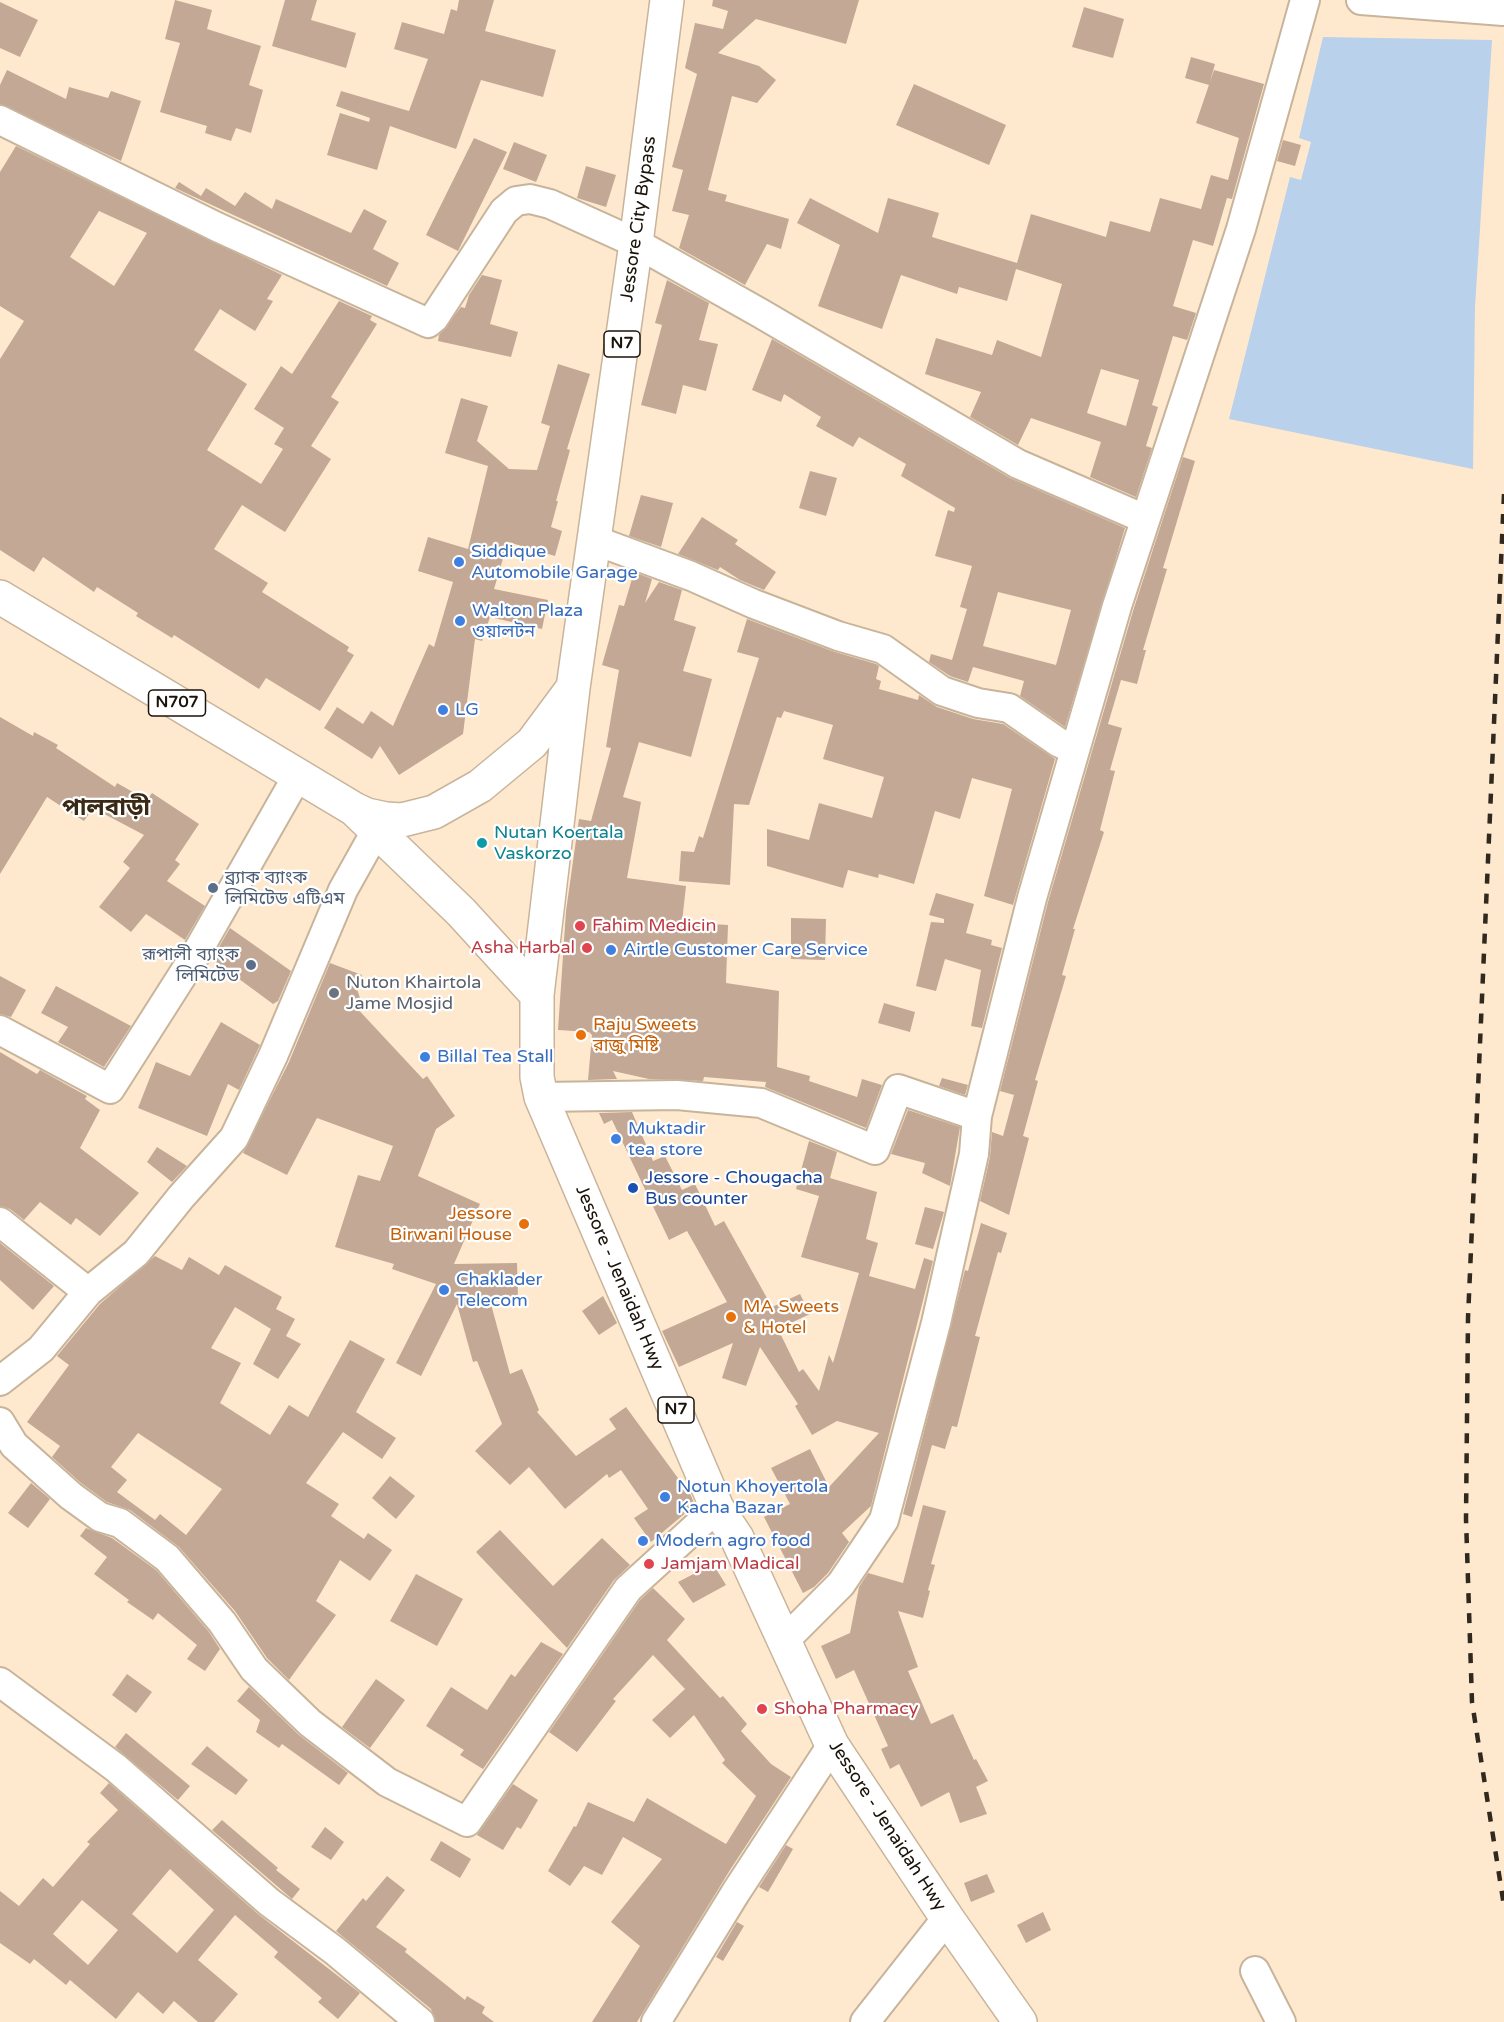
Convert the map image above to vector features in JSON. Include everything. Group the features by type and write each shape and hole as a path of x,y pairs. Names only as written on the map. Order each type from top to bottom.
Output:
{"highway":[{"name":"Jessore City Bypass","path":"573,688 636,243 667,0"},
{"name":"N707","path":"0,597 298,775 365,820"},
{"name":"N7","path":"365,820 367,815 402,820 434,812 480,786 532,743 573,688"},
{"name":"N7","path":"537,995 573,688"},
{"path":"365,820 461,912 537,995"},
{"name":"Jessore - Jenaidah Hwy","path":"537,995 537,1077 541,1097 717,1508 737,1538 832,1744 947,1918 1020,2022"}],"street":[{"path":"784,1641 841,1584 884,1520 936,1323 974,1154 977,1116 1032,898 1145,519 1241,229 1305,0"},
{"path":"1361,0 1503,11"},
{"path":"0,120 217,227 428,323 434,318 504,211 516,201 530,199 550,204 636,243 1018,464 1145,519"},
{"path":"594,540 691,576 754,604 828,632 883,649 942,691 978,703 1009,708 1058,742 1075,750"},
{"path":"0,1030 110,1089 196,954 298,775"},
{"path":"0,1381 41,1349 88,1292 136,1253 181,1197 234,1138 273,1056 343,890 365,820"},
{"path":"541,1097 677,1095 761,1103 875,1150 897,1089 977,1116"},
{"path":"0,1221 88,1292"},
{"path":"0,1422 14,1445 71,1496 100,1517 120,1523 167,1558 222,1622 254,1669 310,1723 387,1782 467,1822 628,1589 717,1508"},
{"path":"0,1682 116,1768 269,1902 335,1951 420,2022"},
{"path":"656,2022 736,1892 832,1744"},
{"path":"865,2022 947,1918"},
{"path":"1255,1971 1281,2022"}],"water":[{"path":"1323,37 1492,40 1475,307 1473,469 1229,419 1290,177 1301,180 1311,142 1299,138"}],"building":[{"path":"175,0 212,10 207,29 261,46 249,85 263,90 251,133 236,128 231,141 205,133 207,126 160,112 180,43 165,39"},
{"path":"285,0 317,0 311,20 356,33 346,68 272,46"},
{"path":"459,0 494,0 485,31 556,50 543,97 481,80 456,149 390,126 377,170 327,155 340,113 369,122 370,118 336,106 341,91 409,111 428,59 394,49 402,22 444,34 451,9 457,11"},
{"path":"713,0 859,0 846,44 756,19 718,53 759,66 776,80 757,103 732,96 708,190 727,195 725,201 789,219 781,249 767,244 745,285 679,248 689,215 672,211 683,170 672,167 697,74 685,68 695,23 723,29 728,11 712,6"},
{"path":"0,2 38,20 20,57 0,48"},
{"path":"1084,7 1124,19 1113,58 1072,47"},
{"path":"1191,57 1215,64 1209,85 1185,78"},
{"path":"7,70 66,99 69,87 108,98 111,91 141,101 121,161 0,104 0,85"},
{"path":"1214,70 1264,84 1232,199 1227,198 1213,246 1193,240 1173,306 1196,313 1187,340 1173,336 1152,405 1158,407 1146,446 1152,448 1136,497 1090,477 1101,442 1031,418 1018,445 970,417 981,392 925,374 936,338 992,355 997,340 1041,357 1062,284 1016,269 1007,301 959,287 957,294 901,275 882,329 818,306 840,245 797,223 810,198 878,233 888,198 939,213 932,237 1017,263 1031,214 1106,237 1110,221 1150,232 1160,198 1201,209 1211,175 1228,180 1239,138 1196,123","holes":["1101,369 1139,380 1126,426 1087,413"]},
{"path":"914,84 1006,125 989,165 896,125"},
{"path":"474,138 507,152 458,251 426,235"},
{"path":"1283,140 1301,145 1295,166 1277,161"},
{"path":"514,142 547,155 536,182 503,169"},
{"path":"16,146 282,275 267,299 273,301 255,331 220,309 194,350 247,384 207,450 261,484 283,449 274,444 284,428 254,409 281,366 292,374 339,301 372,316 370,320 377,324 331,397 339,402 311,446 331,459 285,532 242,505 214,549 268,583 262,592 349,647 347,651 354,655 320,711 266,678 259,689 174,635 172,638 136,616 138,613 97,587 94,592 43,557 34,572 0,550 0,359 24,321 0,306 0,172","holes":["99,211 147,233 114,286 70,257"]},
{"path":"586,166 616,175 606,207 577,198"},
{"path":"179,182 201,196 206,188 235,206 245,192 272,209 276,199 351,233 364,209 387,221 373,249 399,263 387,286 175,188"},
{"path":"482,275 502,280 490,324 518,332 511,357 438,341 439,335 461,307 465,308 469,295"},
{"path":"667,280 709,303 699,340 718,344 706,391 683,385 676,414 641,405 662,325 655,323"},
{"path":"772,339 1010,478 1125,528 1065,727 1020,696 1024,681 973,667 968,682 950,676 929,662 931,654 952,660 967,609 960,607 972,566 935,556 948,510 954,512 955,508 901,476 906,464 859,437 853,447 816,426 821,417 784,394 781,402 752,390","holes":["998,592 1071,610 1056,665 983,646"]},
{"path":"558,364 590,374 567,449 570,450 551,527 562,531 555,556 508,542 494,589 548,600 542,629 490,617 482,641 475,639 463,734 399,775 380,746 372,759 324,728 337,707 363,724 371,711 393,726 429,644 434,647 453,582 418,571 428,537 468,549 488,466 445,453 461,398 488,406 477,441 509,469 537,470 550,426 541,423"},
{"path":"1183,457 1195,461 1163,568 1167,569 1143,650 1146,650 1137,684 1121,680 1108,724 1122,728 1110,770 1115,771 1100,830 1104,832 1073,929 1075,929 1062,975 1066,976 1035,1080 1038,1081 1023,1136 1029,1138 1009,1215 980,1201 990,1157 992,1132 1003,1136 1014,1095 1000,1091 1048,902 1133,611"},
{"path":"810,471 837,478 826,516 799,508"},
{"path":"641,495 673,503 661,547 629,536"},
{"path":"702,517 738,540 735,544 776,572 764,590 740,580 720,567 718,570 678,554"},
{"path":"634,572 652,579 645,603 659,582 682,590 674,620 696,627 683,671 712,679 691,757 639,742 623,797 641,802 627,878 686,886 682,922 728,925 726,983 779,991 777,1067 810,1076 809,1081 857,1097 862,1079 882,1085 866,1128 765,1087 766,1082 704,1077 703,1081 649,1079 613,1071 617,1079 588,1080 592,1035 589,1032 558,1030 566,911 579,819 591,821 611,748 606,747 619,670 602,665 619,605 624,606"},
{"path":"747,619 832,651 876,664 879,666 876,679 881,681 879,689 918,700 919,695 937,707 973,719 1003,724 1055,759 1013,905 984,896 1012,789 972,778 960,819 935,811 914,884 879,874 878,878 848,870 843,888 767,866 767,829 809,840 819,803 872,818 884,777 823,759 833,725 784,711 781,718 777,717 749,805 734,804 730,885 679,881 681,851 694,852 699,836 703,838 759,658 737,652"},
{"path":"0,717 33,736 34,732 58,745 56,748 115,787 117,783 147,800 152,793 199,824 175,860 180,864 167,881 205,906 185,940 146,914 131,932 99,907 130,868 123,862 144,835 93,808 84,821 47,797 0,874"},
{"path":"936,893 974,904 966,933 992,940 991,945 1002,948 982,1028 971,1026 981,970 945,959 936,991 916,986 931,922 944,923 944,919 929,915"},
{"path":"791,918 826,919 825,960 791,959"},
{"name":"রূপালী ব্যাংক লিমিটেড","path":"230,928 291,971 278,1001 273,1004 212,959"},
{"path":"330,963 362,975 357,989 360,998 354,1005 423,1079 427,1076 455,1116 436,1129 418,1176 480,1204 454,1264 517,1263 518,1297 489,1297 510,1374 522,1369 539,1410 537,1412 576,1456 616,1429 609,1419 626,1407 683,1485 685,1483 695,1505 651,1542 634,1518 648,1509 621,1470 609,1478 607,1474 565,1509 529,1467 510,1485 475,1451 502,1424 477,1361 473,1362 457,1304 421,1376 396,1363 436,1284 392,1269 394,1264 335,1247 358,1175 380,1181 393,1146 317,1118 287,1175 243,1153 289,1062"},
{"path":"0,976 26,990 11,1017 0,1014"},
{"path":"56,986 131,1026 104,1067 58,1042 68,1027 41,1013"},
{"path":"884,1003 915,1012 910,1032 878,1023"},
{"path":"221,1022 260,1045 239,1090 228,1084 207,1136 138,1108 156,1062 190,1076"},
{"path":"0,1052 37,1074 40,1070 87,1096 85,1099 100,1110 80,1148 139,1193 100,1236 76,1218 71,1225 40,1202 24,1220 10,1209 0,1206"},
{"path":"942,1078 968,1085 965,1095 939,1086"},
{"path":"908,1110 960,1127 950,1186 922,1173 925,1163 891,1154"},
{"path":"632,1112 653,1161 665,1156 682,1190 695,1184 715,1226 724,1221 772,1307 800,1294 810,1314 778,1329 799,1372 803,1369 819,1391 829,1355 833,1363 859,1273 801,1257 819,1196 796,1189 809,1141 837,1152 830,1178 877,1192 866,1239 878,1243 869,1276 915,1289 924,1258 933,1261 871,1506 842,1533 849,1542 828,1573 814,1587 803,1593 764,1517 790,1504 771,1468 810,1449 829,1487 879,1433 837,1421 812,1435 795,1406 798,1404 760,1347 746,1386 722,1378 733,1343 679,1367 662,1331 727,1302 687,1231 669,1240 612,1120 604,1124 599,1113"},
{"path":"157,1147 187,1166 172,1182 147,1162"},
{"path":"925,1207 944,1212 933,1249 915,1244"},
{"path":"981,1223 1007,1233 1001,1253 998,1252 975,1336 980,1337 957,1427 952,1426 945,1449 932,1445 912,1517 903,1514 965,1270 968,1271"},
{"path":"0,1243 54,1286 33,1310 0,1280"},
{"path":"155,1256 182,1270 189,1257 219,1275 225,1265 282,1297 276,1309 295,1319 286,1336 301,1344 278,1379 253,1364 271,1329 235,1307 211,1348 241,1363 220,1403 270,1435 289,1405 308,1417 350,1340 385,1359 356,1412 396,1438 382,1459 343,1432 306,1483 339,1504 331,1516 364,1539 368,1533 392,1550 370,1581 340,1560 316,1601 336,1615 289,1680 267,1658 235,1611 179,1547 130,1510 107,1502 81,1483 52,1457 60,1446 27,1422 69,1365 57,1356 100,1304","holes":["138,1433 222,1489 186,1535 160,1514 155,1520 117,1492 127,1480 111,1467"]},
{"path":"603,1296 617,1323 599,1335 582,1311"},
{"path":"390,1476 415,1496 396,1519 372,1498"},
{"path":"31,1483 50,1499 28,1528 8,1513"},
{"path":"923,1505 946,1511 931,1564 935,1565 928,1590 930,1591 923,1618 898,1611 918,1667 908,1671 931,1724 953,1714 974,1760 976,1759 988,1781 976,1787 987,1814 960,1823 949,1792 921,1807 899,1764 890,1769 881,1749 888,1746 854,1670 836,1679 821,1646 850,1633 859,1587 868,1573 903,1583"},
{"path":"86,1528 112,1538 156,1570 209,1632 220,1649 205,1671 187,1659 197,1645 158,1613 153,1620 94,1574 107,1557 80,1536"},
{"path":"500,1530 553,1586 602,1538 630,1565 614,1580 567,1648 476,1552"},
{"path":"713,1564 726,1585 693,1603 678,1582"},
{"path":"416,1574 463,1599 437,1646 390,1621"},
{"path":"653,1588 685,1619 667,1640 720,1698 723,1696 747,1724 741,1731 771,1764 791,1777 730,1870 637,2022 592,2022 640,1946 611,1922 662,1859 623,1837 602,1875 584,1866 570,1886 548,1871 574,1826 576,1827 588,1802 634,1822 647,1798 726,1844 756,1796 722,1763 725,1760 694,1715 670,1738 652,1720 685,1689 653,1655 613,1699 616,1701 577,1752 549,1732 640,1600"},
{"path":"541,1642 563,1654 483,1769 460,1755 464,1750 426,1726 451,1687 487,1710 511,1674 515,1677"},
{"path":"127,1674 152,1692 136,1713 112,1695"},
{"path":"376,1679 405,1700 370,1748 342,1727"},
{"path":"249,1687 299,1735 348,1773 339,1785 282,1744 279,1748 256,1732 260,1720 237,1701"},
{"path":"126,1733 190,1786 178,1800 115,1747"},
{"path":"207,1746 248,1780 236,1795 191,1764"},
{"path":"109,1783 258,1914 360,1993 338,2019 318,2002 322,1998 274,1957 278,1952 235,1915 198,1960 238,1994 214,2022 198,2022 174,2001 163,2014 138,1992 116,2019 70,1980 66,1985 34,1959 30,1964 0,1943 0,1891 19,1906 43,1878 53,1887 90,1844 87,1842 118,1810 100,1793","holes":["170,1869 214,1910 177,1953 132,1914","82,1900 118,1930 88,1965 53,1934"]},
{"path":"513,1784 538,1800 521,1829 517,1827 503,1850 477,1835"},
{"path":"222,1820 300,1889 292,1899 212,1830"},
{"path":"325,1827 344,1842 331,1860 311,1847"},
{"path":"441,1841 471,1859 460,1878 430,1860"},
{"path":"786,1845 793,1849 768,1892 759,1887"},
{"path":"987,1874 995,1892 971,1902 964,1883"},
{"path":"387,1876 405,1890 376,1927 407,1949 405,1952 465,2000 467,1996 485,2007 482,2013 494,2022 436,2022 431,2009 336,1931 363,1898 366,1901"},
{"path":"1043,1912 1051,1930 1026,1943 1017,1925"},
{"path":"737,1922 744,1926 723,1961 716,1957"}],"railway":[{"path":"1504,494 1468,1318 1466,1519 1472,1702 1504,1906"}],"place":[{"name":"Siddique Automobile Garage","path":"459,562"},
{"name":"Walton Plaza ওয়ালটন","path":"460,621"},
{"name":"LG","path":"443,710"},
{"name":"Nutan Koertala Vaskorzo","path":"482,843"},
{"name":"ব্র্যাক ব্যাংক লিমিটেড এটিএম","path":"213,888"},
{"name":"Fahim Medicin","path":"580,926"},
{"name":"Asha Harbal","path":"587,948"},
{"name":"Airtle Customer Care Service","path":"611,950"},
{"name":"রূপালী ব্যাংক লিমিটেড","path":"251,965"},
{"name":"Nuton Khairtola Jame Mosjid","path":"334,993"},
{"name":"Raju Sweets রাজু মিষ্টি","path":"581,1035"},
{"name":"Billal Tea Stall","path":"425,1057"},
{"name":"Muktadir tea store","path":"616,1139"},
{"name":"Jessore - Chougacha Bus counter","path":"633,1188"},
{"name":"Jessore Birwani House","path":"524,1224"},
{"name":"Chaklader Telecom","path":"444,1290"},
{"name":"MA Sweets & Hotel","path":"731,1317"},
{"name":"Notun Khoyertola Kacha Bazar","path":"665,1497"},
{"name":"Modern agro food","path":"643,1541"},
{"name":"Jamjam Madical","path":"649,1564"},
{"name":"Shoha Pharmacy","path":"762,1709"}],"district":[{"name":"পালবাড়ী","path":"106,809"}]}
